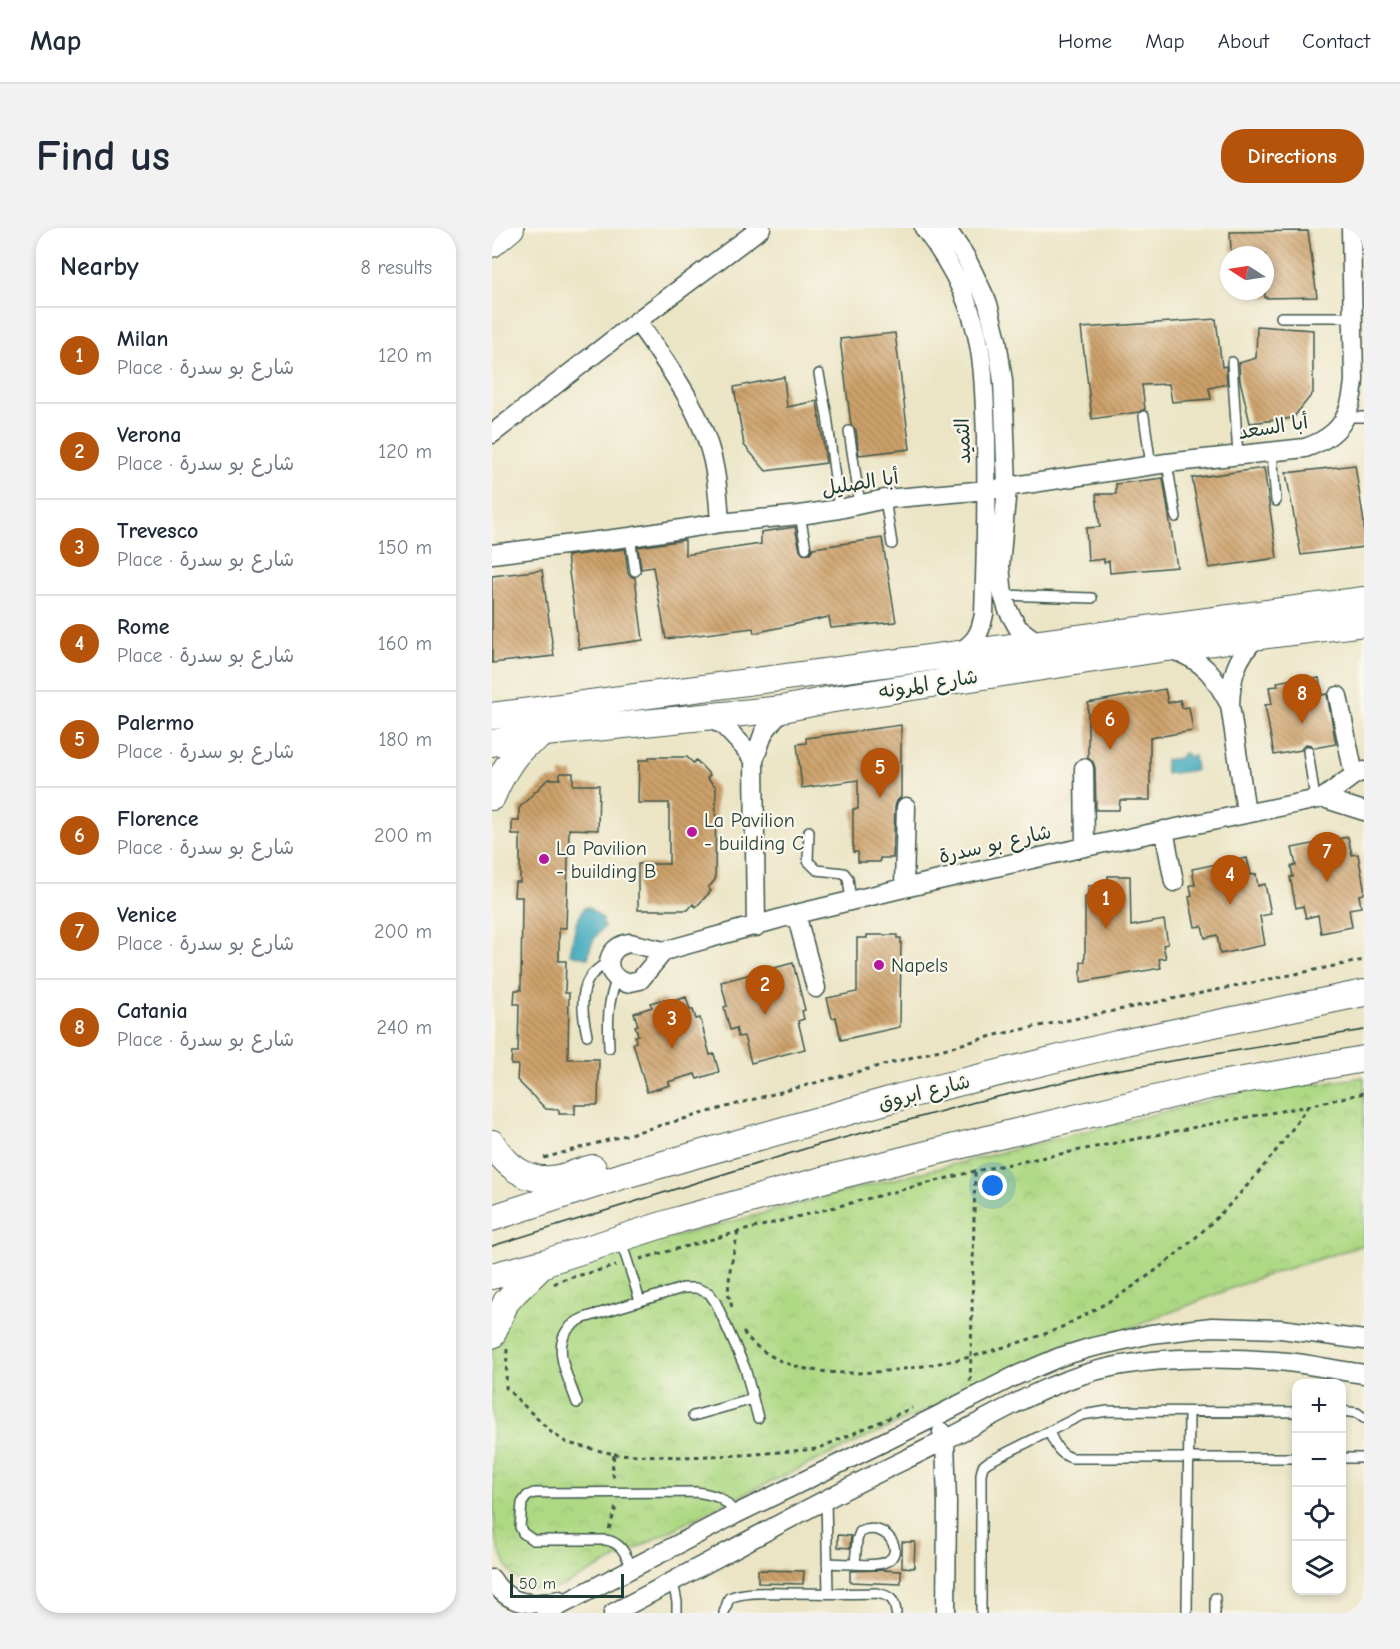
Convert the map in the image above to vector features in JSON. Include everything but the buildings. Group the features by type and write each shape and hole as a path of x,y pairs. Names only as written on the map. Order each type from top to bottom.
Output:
{"street":[{"path":"492,244 511,228"},
{"path":"492,434 761,228"},
{"name":"الثميد","path":"924,228 955,275 970,311 984,377 987,490 984,614 982,627 977,637 972,644 956,655"},
{"path":"946,228 965,256 988,304 997,340 1003,381 1007,487 1000,566 1003,595 1018,628 1038,643"},
{"name":"أبا السعد","path":"1007,487 1159,465 1305,448 1320,443 1334,434 1355,417 1351,228"},
{"path":"637,321 674,374 695,413 707,442 715,471 720,523"},
{"name":"أبا الصليل","path":"492,554 720,523 800,515 885,500 1007,487"},
{"name":"شارع المرونه","path":"492,716 1364,600"},
{"name":"شارع المرونه","path":"492,743 545,733 782,709 1166,648 1364,623"},
{"path":"1246,812 1230,692 1235,668 1244,652 1256,638"},
{"path":"1166,648 1199,662 1216,680 1230,705"},
{"path":"1338,696 1359,773"},
{"path":"756,927 754,760 764,732 782,709"},
{"path":"703,718 722,724 754,760"},
{"path":"492,797 504,771 525,745 545,733"},
{"path":"1084,768 1085,847"},
{"name":"شارع بو سدرة","path":"609,961 612,952 620,945 634,944 664,951 796,914 904,888 1319,798 1359,773"},
{"name":"شارع بو سدرة","path":"1319,798 1364,811"},
{"path":"904,888 906,807"},
{"path":"1164,830 1174,882"},
{"path":"796,914 816,988"},
{"path":"609,961 611,971 617,979 626,983 640,980 664,951"},
{"name":"شارع ابروق","path":"492,1218 684,1157 900,1097 1118,1044 1364,993"},
{"path":"1209,1086 1235,1068 1364,1041"},
{"path":"500,1339 506,1302 514,1292 620,1238 826,1179 992,1137 1209,1086 1364,1059"},
{"path":"492,1143 508,1164 529,1176 549,1179 600,1167 625,1175"},
{"path":"492,1236 515,1224 642,1182 684,1157"},
{"path":"492,1276 548,1274"},
{"path":"546,1613 736,1514 1013,1377 1036,1366 1089,1348 1151,1334 1212,1327 1281,1329 1364,1340"},
{"path":"613,1613 826,1499 1027,1397 1068,1379 1132,1363 1184,1360 1289,1362 1364,1374"},
{"path":"935,1417 945,1440 946,1613"},
{"path":"492,1579 504,1594 522,1603 547,1603 579,1595"}],"lane":[{"path":"1281,317 1352,317"},
{"path":"1232,362 1238,456"},
{"path":"819,374 839,509"},
{"path":"1144,416 1176,516"},
{"path":"849,431 860,504"},
{"path":"1272,452 1276,501"},
{"path":"885,500 892,544"},
{"path":"800,515 806,548"},
{"path":"630,537 635,571"},
{"path":"1003,595 1092,598"},
{"path":"1308,752 1319,798"},
{"path":"808,831 808,861 817,870 844,873 848,878 851,902"},
{"path":"587,1035 583,1015 584,993 590,978 609,961"},
{"path":"609,1048 609,1012 612,989 617,979"},
{"path":"620,1238 640,1301"},
{"path":"578,1403 560,1354 562,1338 572,1323 683,1288 696,1288 709,1293 716,1303 745,1368 758,1418"},
{"path":"693,1416 753,1399"},
{"path":"981,1613 981,1474 983,1466 988,1462 1082,1415 1108,1411 1292,1412"},
{"path":"1187,1613 1189,1412"},
{"path":"1346,1412 1362,1415"},
{"path":"1049,1432 1059,1452 1072,1458 1292,1458"},
{"path":"1346,1458 1364,1458"},
{"path":"632,1567 623,1549 614,1541 532,1540 523,1533 520,1527 522,1503 527,1496 534,1493 696,1492 711,1494 727,1502 736,1514"},
{"path":"826,1499 828,1593"},
{"path":"827,1563 878,1565 887,1562 895,1546 892,1538 879,1530 868,1528 860,1532 855,1564"},
{"path":"673,1582 677,1613"},
{"path":"724,1613 729,1598 744,1593 885,1595 892,1598 896,1613"},
{"path":"1215,1598 1215,1613"}],"path":[{"path":"518,1171 530,1160 1000,1034 1364,960"},
{"path":"548,1274 561,1280 659,1252 975,1171 1364,1093"},
{"path":"742,1330 753,1345 782,1361 811,1370 853,1374 918,1368 971,1357 1059,1328 1113,1300 1162,1266 1229,1205 1289,1134 1308,1106"},
{"path":"970,1383 975,1171"},
{"path":"734,1312 728,1293 738,1232"},
{"path":"500,1339 506,1352 506,1388 552,1433 567,1443 614,1454 681,1457 817,1449 915,1407"},
{"path":"606,1540 620,1494 612,1471 614,1454"}],"green space":[{"path":"1364,1077 1364,1245 1258,1278 959,1395 727,1502 561,1587 548,1590 530,1588 512,1575 500,1553 495,1535 492,1351 498,1332 510,1308 557,1268 851,1190 1268,1086 1293,1083 1320,1084"}],"water":[{"path":"1183,753 1189,757 1194,756 1196,770 1166,774 1165,760 1180,758"},
{"path":"588,907 603,919 604,927 593,941 588,958 570,954 576,924 584,908"}],"tram line":[{"path":"492,1246 814,1146 975,1102 1115,1070 1364,1030"}],"place":[{"name":"Catania","path":"1302,724"},
{"name":"Florence","path":"1110,750"},
{"name":"Palermo","path":"880,798"},
{"name":"La Pavilion - building C","path":"692,832"},
{"name":"La Pavilion - building B","path":"544,859"},
{"name":"Venice","path":"1327,882"},
{"name":"Rome","path":"1230,905"},
{"name":"Milan","path":"1106,929"},
{"name":"Napels","path":"879,965"},
{"name":"Verona","path":"765,1015"},
{"name":"Trevesco","path":"672,1049"}]}
